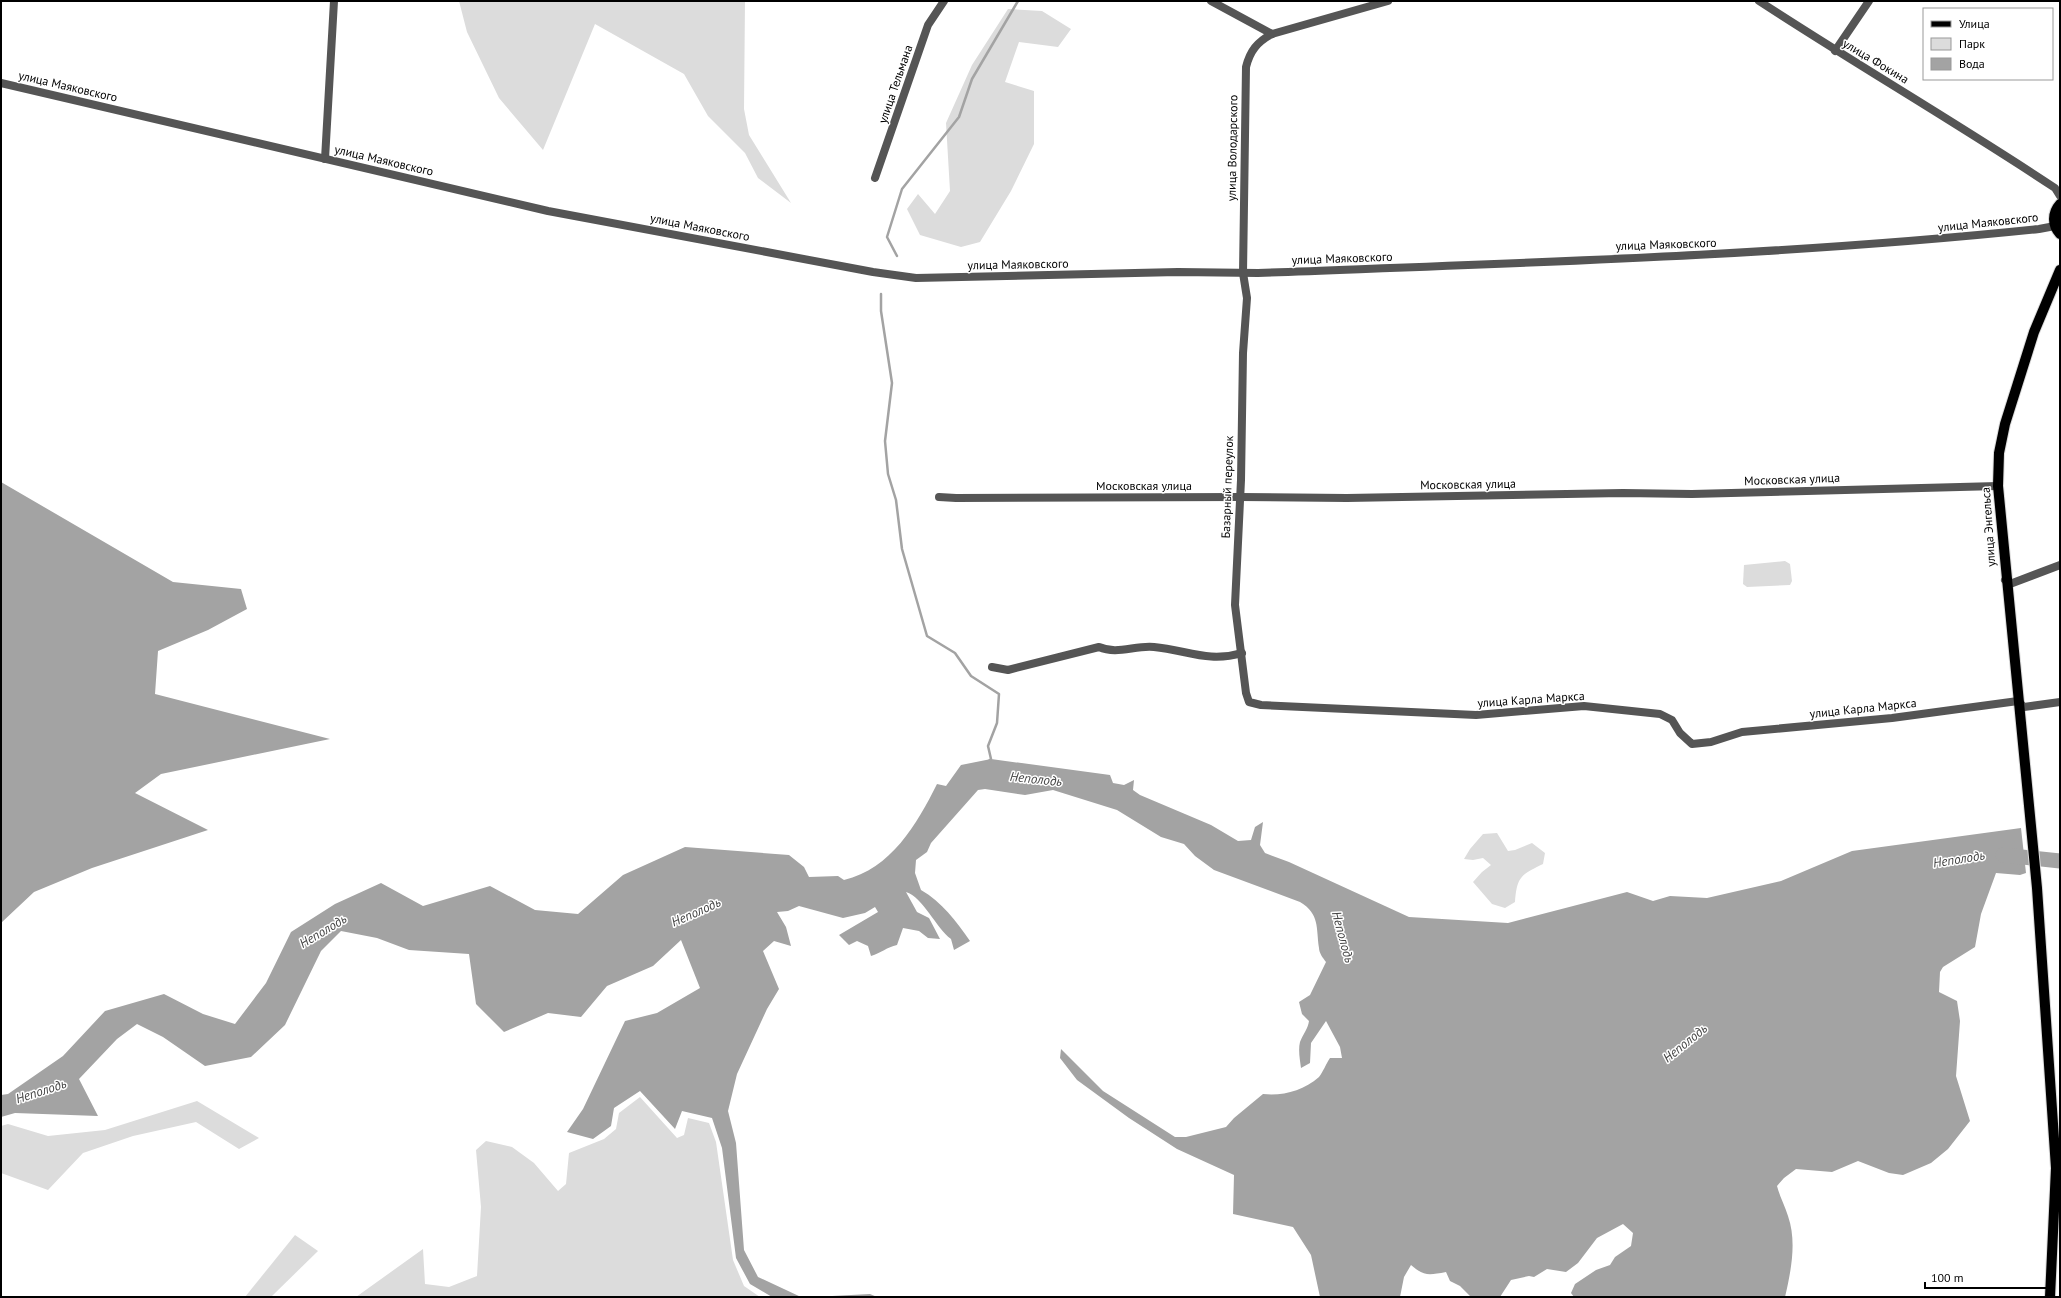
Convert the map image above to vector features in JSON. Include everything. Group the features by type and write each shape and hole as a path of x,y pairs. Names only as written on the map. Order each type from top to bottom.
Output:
{"main road":[{"path":"2057,230 2055,212 2060,204"},
{"name":"улица Энгельса","path":"2050,1297 2056,1168 2037,888 1998,486 1999,453 2005,424 2034,332 2060,270"}],"street":[{"path":"325,159 334,1"},
{"name":"улица Тельмана","path":"876,178 928,24 944,1"},
{"path":"1211,1 1272,34"},
{"name":"улица Володарского","path":"1243,273 1246,67 1249,55 1262,39 1272,34 1388,1"},
{"name":"улица Фокина","path":"1759,1 1835,51 1972,133 2055,188 2060,196"},
{"path":"1835,51 1869,1"},
{"name":"улица Маяковского","path":"1,83 548,211 873,272 916,278 1178,272 1243,273 1751,252 1920,241 2039,230 2057,230"},
{"name":"Базарный переулок","path":"1243,273 1247,298 1243,354 1236,605 1246,693 1249,702"},
{"name":"Московская улица","path":"939,496 956,498 1240,496 1347,498 1623,493 1692,494 1998,486"},
{"path":"2006,580 2010,584 2060,564"},
{"path":"992,666 1008,670 1099,647 1105,649 1128,650 1153,646 1208,657 1226,658 1242,653"},
{"name":"улица Карла Маркса","path":"1249,702 1261,705 1476,715 1584,706 1660,714 1672,720 1680,733 1692,744 1711,742 1742,732 1892,718 2018,702 2024,707 2060,702"}],"green space":[{"path":"459,1 745,1 744,109 749,135 791,203 758,178 745,153 708,116 684,74 595,24 543,150 499,98 467,32"},
{"path":"1008,9 1042,11 1071,29 1058,47 1019,42 1005,82 1034,91 1034,144 1011,191 980,242 961,247 920,235 907,209 918,194 935,214 950,191 946,123 972,65"},
{"path":"1785,561 1790,564 1792,581 1790,585 1747,587 1743,584 1744,565"},
{"path":"1497,833 1508,851 1515,850 1532,843 1545,853 1543,864 1522,877 1517,887 1515,902 1505,908 1492,904 1473,882 1491,865 1483,858 1473,860 1464,859 1470,849 1483,834"},
{"path":"640,1097 677,1138 684,1135 688,1118 709,1123 716,1142 733,1260 744,1286 760,1297 356,1297 423,1249 425,1284 449,1287 477,1276 481,1207 476,1150 486,1141 512,1147 534,1163 558,1191 566,1184 569,1153 604,1139 616,1129 619,1113"},
{"path":"197,1101 259,1138 239,1149 196,1122 133,1136 83,1153 48,1190 1,1173 1,1126 8,1124 48,1136 105,1130"},
{"path":"295,1235 318,1251 271,1297 245,1297"}],"water":[{"path":"1,482 173,582 241,589 247,609 208,630 158,651 155,694 330,739 161,774 135,793 208,830 92,868 34,892 1,923"},
{"path":"991,759 1110,775 1113,783 1124,785 1134,780 1133,790 1140,795 1211,825 1238,841 1251,840 1255,827 1263,822 1260,845 1265,853 1289,862 1409,917 1508,923 1627,892 1653,901 1670,896 1707,898 1781,881 1852,851 2021,828 2026,873 2020,875 1996,873 1981,914 1975,947 1943,967 1940,972 1939,992 1957,1001 1960,1021 1956,1076 1970,1121 1948,1149 1931,1163 1903,1175 1889,1173 1858,1161 1832,1172 1796,1169 1784,1178 1777,1186 1791,1226 1793,1246 1791,1267 1785,1297 1574,1297 1571,1293 1575,1284 1596,1270 1610,1265 1615,1257 1631,1246 1633,1233 1623,1224 1597,1238 1578,1263 1566,1272 1547,1269 1534,1277 1529,1276 1511,1280 1500,1297 1471,1297 1460,1286 1450,1281 1446,1272 1427,1274 1420,1272 1411,1265 1404,1277 1400,1297 1320,1297 1311,1255 1293,1227 1233,1214 1234,1175 1177,1149 1129,1118 1077,1080 1060,1058 1061,1049 1103,1091 1175,1137 1186,1137 1226,1127 1234,1118 1263,1094 1292,1092 1313,1082 1322,1073 1330,1058 1342,1058 1340,1047 1326,1021 1311,1043 1310,1063 1301,1068 1299,1045 1308,1027 1309,1021 1302,1014 1299,1002 1310,995 1326,962 1320,952 1316,922 1311,911 1300,902 1214,870 1195,856 1184,844 1161,837 1117,810 1053,790 1025,795 985,789 978,790 931,843 927,852 916,860 915,873 921,890 942,906 954,919 970,941 954,950 951,939 940,928 924,906 912,895 906,892 917,912 929,918 940,939 928,938 919,931 903,928 897,945 871,956 868,946 857,941 849,945 839,935 878,912 875,907 865,913 843,918 799,906 788,911 777,912 786,927 791,946 774,941 763,951 779,989 767,1009 737,1074 728,1111 736,1143 744,1250 758,1277 801,1297 772,1297 750,1284 736,1258 722,1148 712,1118 682,1111 675,1129 640,1091 614,1108 611,1126 593,1139 567,1132 583,1109 625,1021 657,1013 700,988 681,940 653,966 607,986 581,1017 548,1013 504,1032 476,1004 469,954 409,950 377,938 341,931 321,951 285,1025 251,1057 205,1066 163,1037 137,1024 117,1039 79,1079 98,1116 15,1113 1,1117 1,1095 8,1094 63,1056 105,1011 164,994 203,1014 235,1024 266,983 291,932 335,904 381,883 423,906 490,886 535,910 578,914 623,875 685,847 789,855 804,867 809,877 838,876 844,880 861,874 876,866 901,843 921,814 937,784 946,786 961,765"},
{"path":"870,1294 877,1297 813,1297"}],"waterway":[{"path":"897,256 887,237 902,189 959,117 972,79 1018,1"},
{"path":"881,294 881,311 892,383 885,441 888,474 896,500 902,549 927,636 955,653 971,676 999,694 997,723 988,746 991,759 989,761"},
{"name":"Неполодь","path":"2003,855 2060,861"}]}
